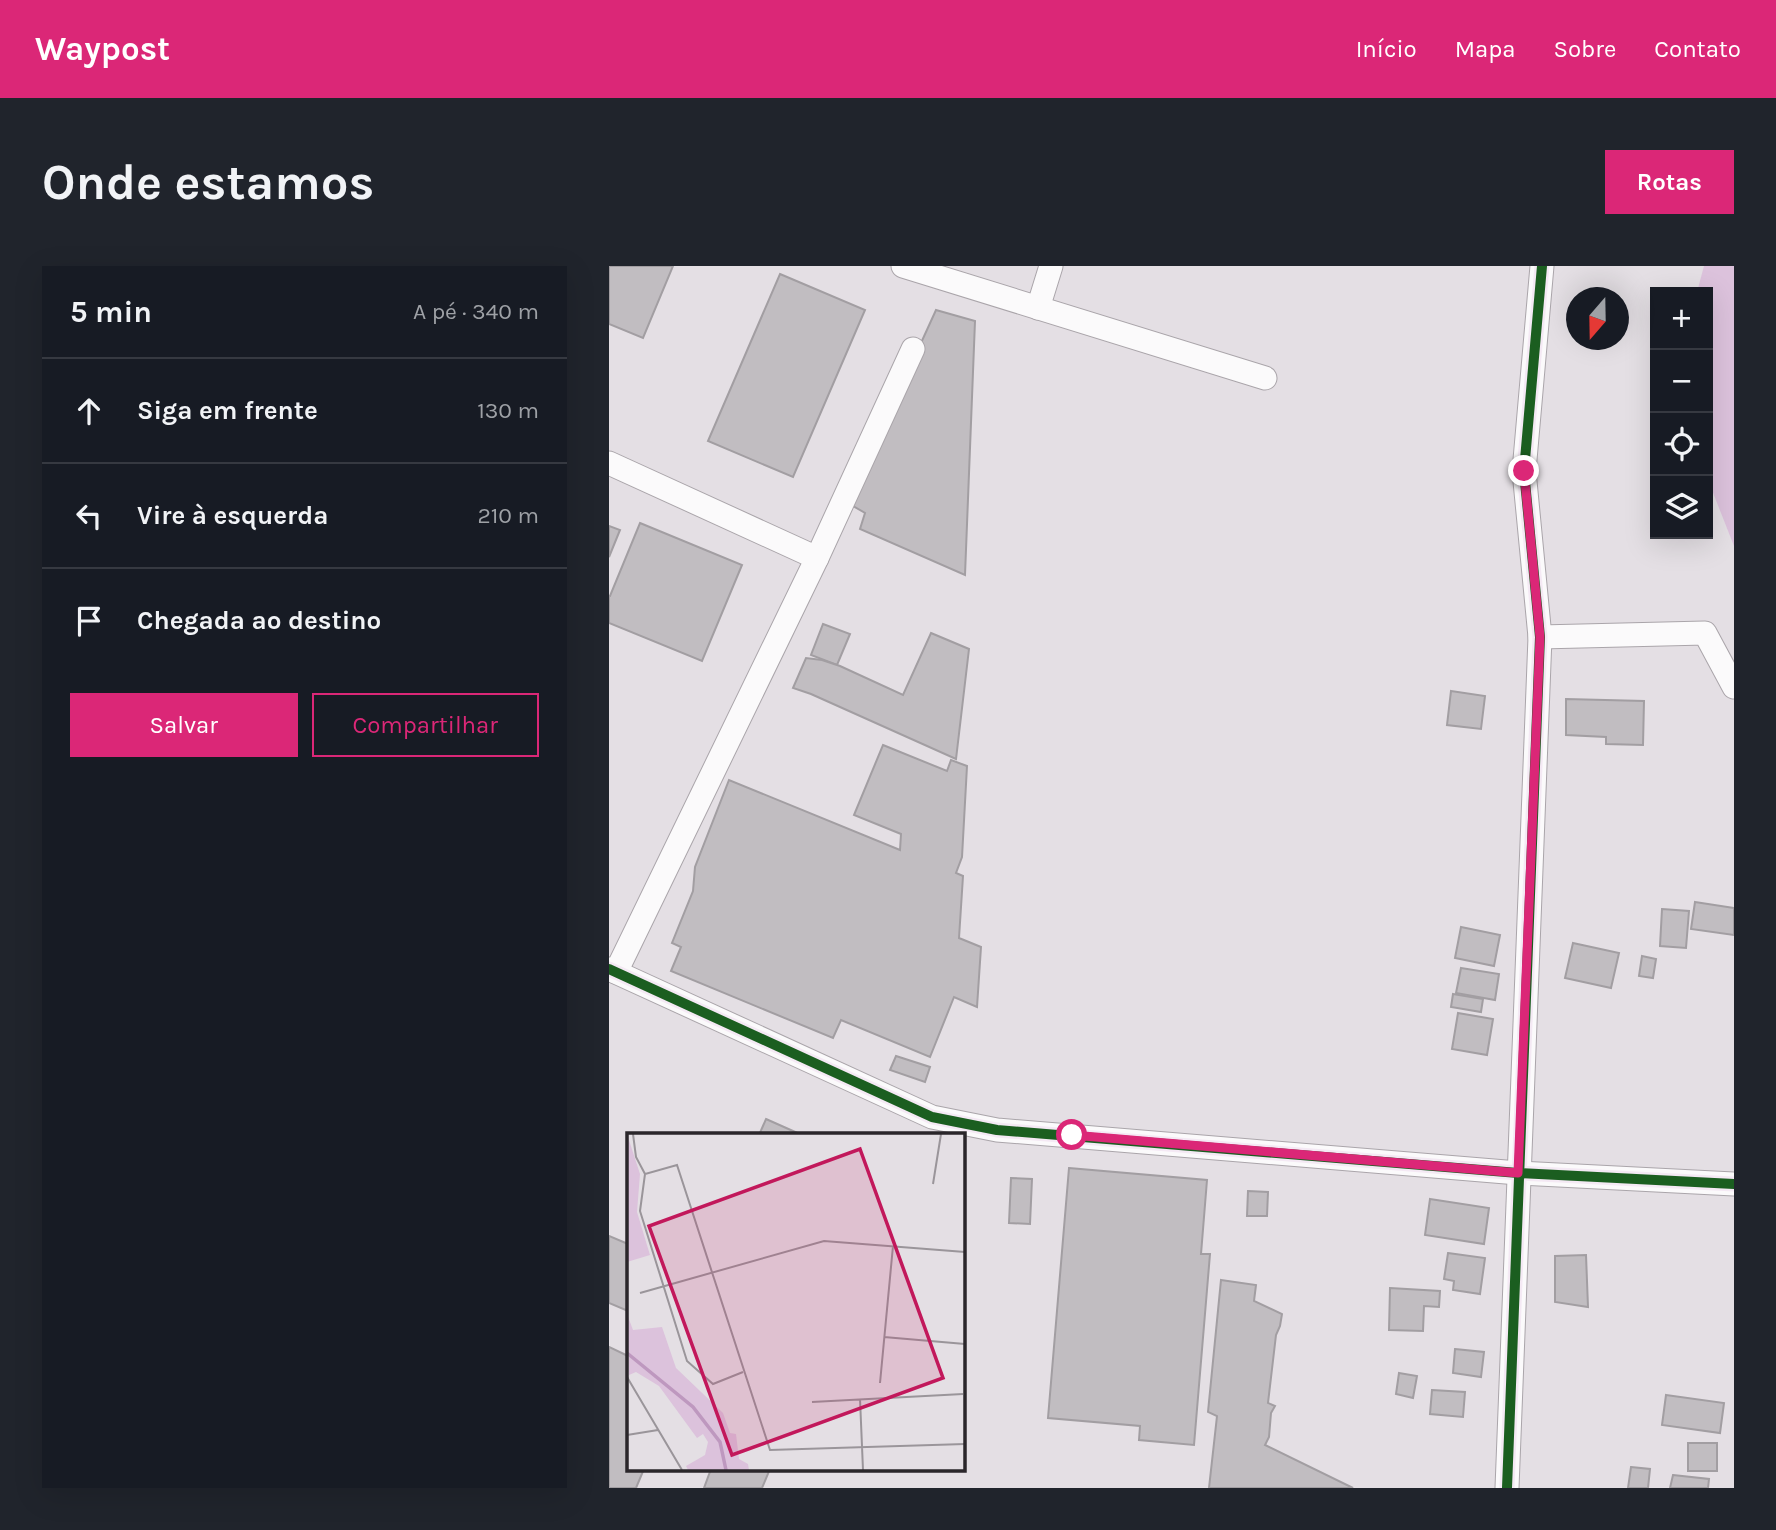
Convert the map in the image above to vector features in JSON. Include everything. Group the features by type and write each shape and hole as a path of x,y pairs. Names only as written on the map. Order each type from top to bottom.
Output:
{"street":[{"path":"903,266 1265,379"},
{"path":"1038,308 1051,266"},
{"path":"1507,1488 1540,637 1524,471 1542,266"},
{"path":"913,349 817,558 612,971 932,1117 997,1130 1518,1173 1734,1184"},
{"path":"609,463 817,558"},
{"path":"1540,637 1705,633 1734,687"}],"shaded area":[{"path":"1704,266 1734,266 1734,546 1713,493 1713,287 1698,287"}],"building":[{"path":"609,266 673,266 643,338 609,324"},
{"path":"780,274 865,310 793,477 708,441"},
{"path":"936,310 975,321 965,575 860,529 865,513 848,503"},
{"path":"640,523 742,565 702,661 609,623 609,596"},
{"path":"609,526 620,530 609,557"},
{"path":"823,624 850,634 837,665 811,655"},
{"path":"931,633 969,649 956,759 793,688 806,658 840,666 903,695"},
{"path":"1451,691 1485,696 1481,729 1447,725"},
{"path":"1566,699 1644,701 1643,745 1606,744 1606,737 1566,735"},
{"path":"883,745 947,771 951,760 967,766 962,857 956,873 963,876 959,938 981,947 977,1007 954,997 930,1057 841,1020 833,1038 671,971 681,947 672,943 693,891 695,867 729,780 900,850 901,834 854,815"},
{"path":"1695,902 1734,908 1734,935 1691,929"},
{"path":"1662,909 1689,911 1686,948 1660,946"},
{"path":"1461,927 1500,935 1494,966 1455,958"},
{"path":"1573,943 1619,953 1611,988 1565,978"},
{"path":"1642,956 1656,959 1653,978 1639,976"},
{"path":"1461,968 1499,974 1495,1000 1456,993"},
{"path":"1453,994 1483,999 1481,1012 1451,1007"},
{"path":"1458,1013 1493,1019 1487,1055 1452,1049"},
{"path":"896,1056 930,1067 925,1082 890,1070"},
{"path":"766,1119 798,1133 760,1133"},
{"path":"1069,1168 1207,1180 1201,1254 1210,1254 1194,1445 1139,1440 1140,1426 1048,1418"},
{"path":"1011,1178 1032,1179 1030,1224 1009,1223"},
{"path":"1248,1191 1268,1192 1267,1216 1247,1216"},
{"path":"1430,1199 1489,1208 1484,1244 1425,1235"},
{"path":"609,1236 627,1244 627,1311 609,1303"},
{"path":"1448,1253 1485,1258 1480,1294 1453,1290 1454,1281 1444,1279"},
{"path":"1586,1255 1588,1307 1555,1302 1555,1256"},
{"path":"1221,1280 1256,1285 1254,1301 1282,1314 1276,1335 1268,1403 1275,1406 1271,1413 1269,1437 1265,1445 1353,1488 1209,1488 1217,1416 1208,1412"},
{"path":"1390,1288 1440,1291 1439,1307 1424,1306 1423,1331 1389,1330"},
{"path":"609,1347 627,1356 627,1470 644,1470 636,1488 609,1488"},
{"path":"1455,1349 1484,1352 1481,1377 1453,1373"},
{"path":"1399,1373 1417,1376 1413,1398 1396,1394"},
{"path":"1432,1390 1465,1392 1463,1417 1430,1414"},
{"path":"1666,1395 1724,1403 1720,1433 1662,1425"},
{"path":"1688,1443 1717,1443 1717,1471 1688,1471"},
{"path":"1631,1467 1650,1469 1648,1488 1628,1488"},
{"path":"711,1470 770,1470 762,1488 704,1488"},
{"path":"1673,1475 1709,1479 1708,1488 1670,1488"}],"cycle path":[{"path":"1507,1488 1540,637 1524,471 1542,266"},
{"path":"609,969 932,1117 997,1130 1518,1173 1734,1184"}],"route":[{"path":"1072,1135 1518,1173 1540,637 1524,471"}]}
